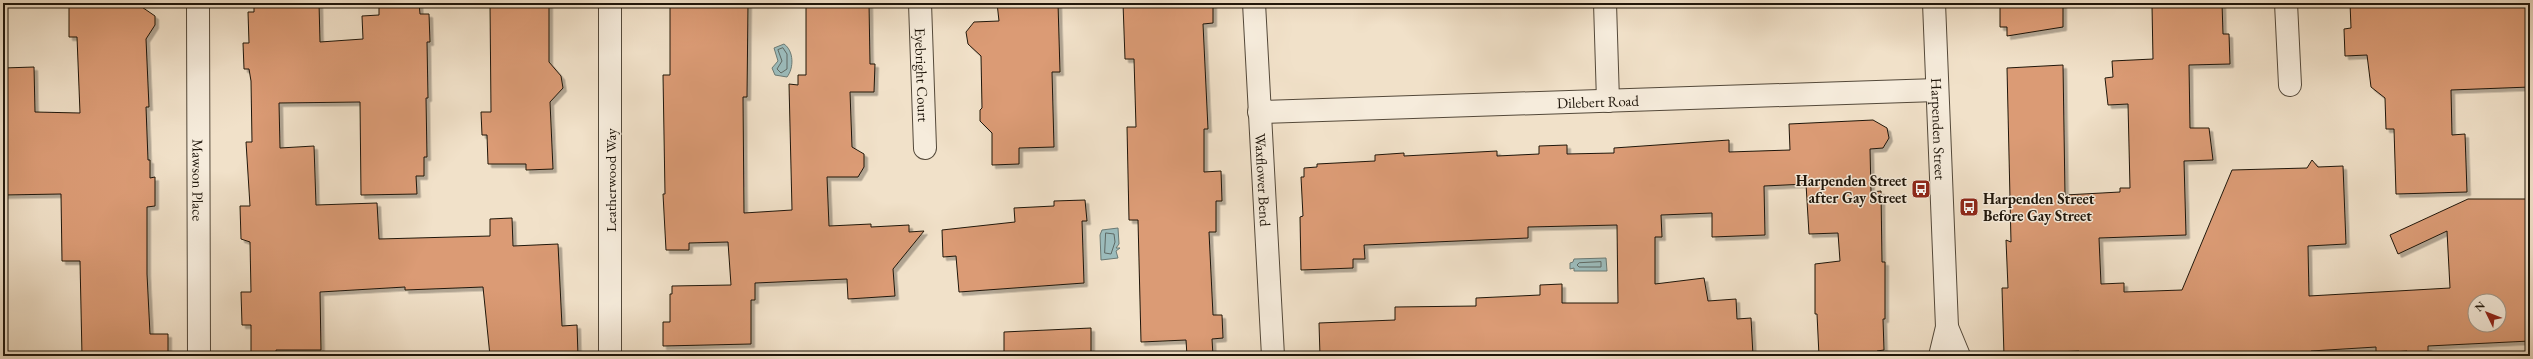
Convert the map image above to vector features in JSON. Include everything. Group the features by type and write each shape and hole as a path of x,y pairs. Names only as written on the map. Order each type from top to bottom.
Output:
{"street":[{"name":"Mawson Place","path":"198,3 198,356"},
{"name":"Leatherwood Way","path":"610,3 610,356"},
{"name":"Eyebright Court","path":"920,3 925,148"},
{"name":"Waxflower Bend","path":"1254,3 1272,356"},
{"path":"1605,3 1608,101"},
{"name":"Harpenden Street","path":"1934,3 1936,90 1947,327 1940,356"},
{"path":"2286,3 2290,85"},
{"name":"Dilebert Road","path":"1259,112 1936,90"},
{"name":"Harpenden Street","path":"1947,327 1959,356"}],"water":[{"path":"784,44 790,51 792,60 791,69 787,77 775,75 772,68 778,61 774,48"},
{"path":"1118,228 1119,244 1116,248 1120,248 1116,251 1118,258 1101,260 1100,235 1102,230"},
{"path":"1606,258 1607,271 1574,271 1574,268 1570,269 1570,263 1573,262 1574,259"}],"building":[{"path":"69,3 136,3 155,16 155,25 146,39 149,107 146,107 148,160 150,160 150,178 155,177 155,206 147,207 147,274 150,334 168,334 168,356 82,356 80,261 62,261 61,194 3,195 3,68 34,67 35,112 80,113 77,37 69,37"},
{"path":"254,3 319,3 320,42 363,39 362,16 379,15 379,3 419,3 420,14 429,14 430,42 427,42 427,157 424,157 424,176 416,176 417,194 361,195 360,102 279,103 280,148 314,146 316,205 377,203 379,239 490,236 490,219 512,218 513,246 558,244 562,326 577,325 578,356 490,356 483,287 405,290 405,287 320,292 321,350 276,350 276,356 251,356 251,325 242,325 241,292 251,292 250,242 241,239 240,206 250,206 246,142 252,142 251,81 249,69 244,69 243,43 249,43 248,12 254,12"},
{"path":"490,3 549,3 549,62 561,76 563,88 550,102 553,169 526,170 526,164 488,164 487,135 482,135 481,112 491,112"},
{"path":"670,3 748,3 747,97 743,97 744,213 792,210 789,84 798,85 798,75 806,75 806,3 869,3 870,64 875,64 874,92 850,92 852,147 864,154 864,167 858,177 827,177 829,226 871,224 871,227 909,225 909,232 924,231 893,269 895,296 848,299 847,279 755,283 755,300 751,300 751,344 663,346 663,322 670,322 670,294 672,294 672,286 731,285 728,242 689,243 689,250 666,250 663,194 665,194 663,75 670,75"},
{"path":"997,3 1058,3 1060,72 1052,72 1054,147 1019,148 1019,164 992,165 992,133 980,121 980,110 982,108 981,56 968,44 966,32 974,22 999,21"},
{"path":"1123,3 1213,3 1213,23 1203,24 1208,129 1204,129 1204,172 1221,171 1222,201 1216,201 1216,232 1209,232 1213,315 1222,315 1223,338 1212,339 1213,356 1187,356 1186,340 1141,342 1138,220 1129,220 1127,127 1136,127 1134,59 1125,59"},
{"path":"2000,3 2063,3 2063,27 2007,36 2007,27 2000,27"},
{"path":"2222,3 2223,34 2229,34 2230,64 2189,65 2190,128 2209,128 2213,160 2184,161 2186,235 2099,238 2101,284 2124,283 2124,292 2182,290 2232,170 2307,168 2312,160 2318,167 2343,166 2346,244 2308,246 2309,296 2450,288 2447,231 2398,254 2390,235 2468,199 2530,199 2530,341 2428,346 2428,356 2407,356 2407,351 2376,353 2376,347 2311,351 2311,353 2232,354 2232,356 2079,356 2079,351 2033,353 2033,356 2004,356 2002,288 2008,288 2006,240 2011,242 2007,68 2063,65 2065,195 2120,192 2120,188 2130,188 2128,104 2108,105 2105,78 2113,77 2112,61 2153,59 2152,6"},
{"path":"2350,3 2530,3 2530,87 2451,90 2452,135 2465,134 2467,192 2396,194 2394,129 2386,129 2385,98 2371,87 2367,55 2345,56 2344,29 2351,28"},
{"path":"1873,120 1887,128 1889,138 1883,148 1870,149 1871,192 1881,191 1882,262 1885,262 1885,319 1883,319 1884,350 1877,351 1877,356 1819,356 1817,314 1815,314 1815,264 1840,261 1838,233 1809,234 1806,184 1764,186 1765,235 1712,237 1712,213 1661,215 1662,237 1655,237 1655,284 1704,278 1708,301 1736,299 1737,319 1751,318 1753,356 1320,356 1319,323 1395,320 1395,307 1476,306 1476,298 1540,295 1540,285 1562,284 1562,303 1618,303 1617,225 1528,227 1528,238 1364,245 1365,259 1353,259 1353,268 1301,270 1300,217 1303,216 1301,177 1304,177 1304,168 1317,167 1317,164 1375,161 1375,155 1404,153 1404,156 1497,151 1497,156 1539,154 1539,146 1567,145 1567,154 1614,153 1614,148 1729,140 1729,152 1790,150 1789,124"},
{"path":"1085,200 1087,221 1082,221 1084,283 959,292 956,256 943,257 942,230 1015,222 1014,208 1054,206 1054,201"},
{"path":"1091,328 1091,356 1004,356 1004,332"}],"place":[{"name":"Harpenden Street after Gay Street","path":"1921,189"},
{"name":"Harpenden Street Before Gay Street","path":"1969,207"}]}
